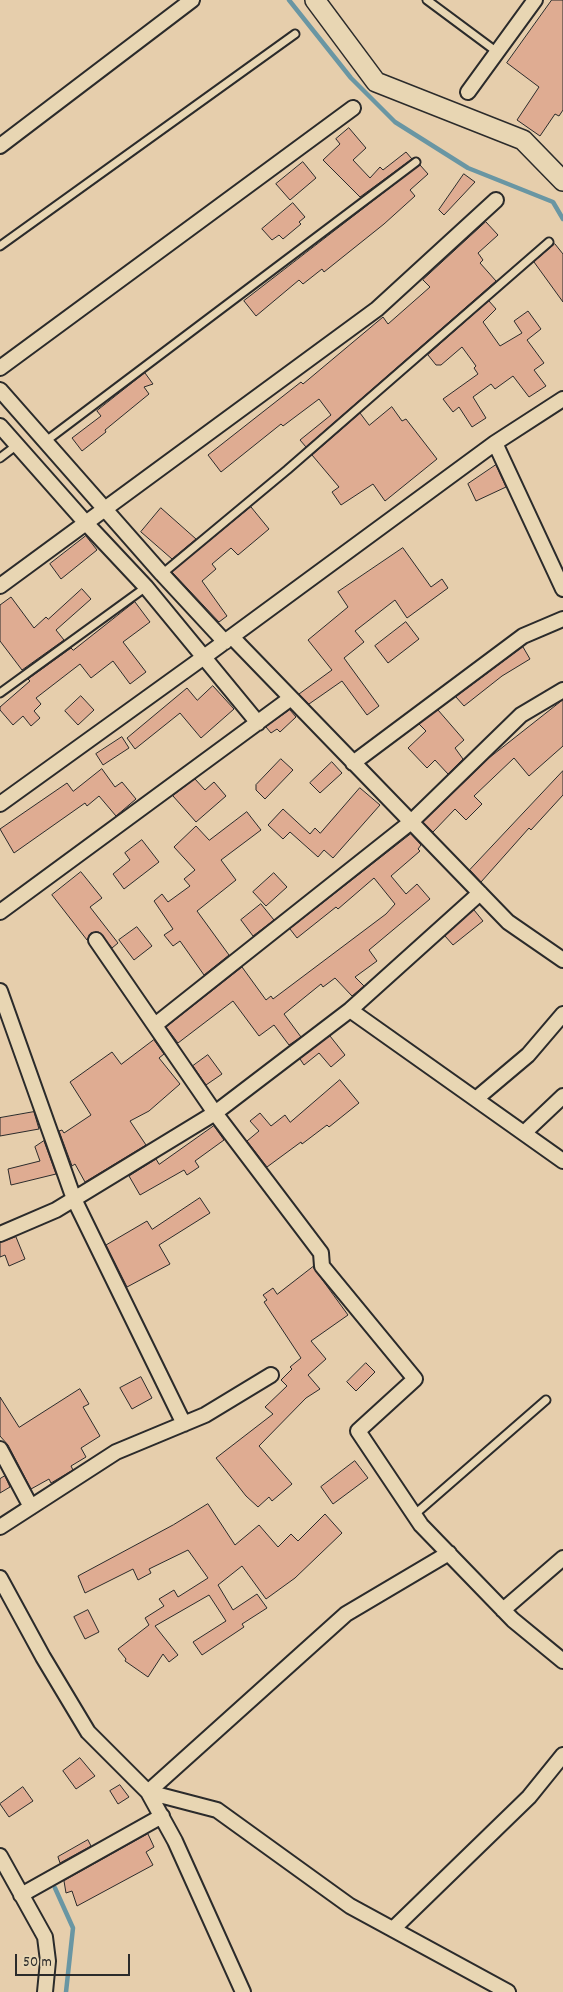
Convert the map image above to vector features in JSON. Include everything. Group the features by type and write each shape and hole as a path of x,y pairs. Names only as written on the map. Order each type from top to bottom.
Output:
{"street":[{"path":"0,146 192,0"},
{"path":"314,0 376,82 523,140 563,181"},
{"path":"468,92 535,0"},
{"path":"0,368 353,108"},
{"path":"0,586 377,309 496,200"},
{"path":"0,390 162,574 291,698 508,922 563,960"},
{"path":"0,804 229,639 495,443 563,399"},
{"path":"0,426 85,522 146,587 258,723"},
{"path":"495,443 563,587"},
{"path":"354,762 523,636 563,620"},
{"path":"155,1025 411,822 521,715 563,690"},
{"path":"0,912 291,698"},
{"path":"0,1234 56,1210 215,1112 350,1010 480,893"},
{"path":"96,940 215,1112 321,1253 322,1266 415,1379 358,1431 414,1515 504,1610 563,1661"},
{"path":"0,991 74,1199 184,1424"},
{"path":"350,1010 477,1098 563,1161"},
{"path":"477,1098 528,1055 563,1014"},
{"path":"524,1133 563,1096"},
{"path":"0,1527 116,1452 205,1415 271,1375"},
{"path":"0,1449 31,1507"},
{"path":"148,1792 346,1614 449,1553"},
{"path":"504,1610 563,1558"},
{"path":"0,1578 43,1657 88,1732 148,1792 175,1841 243,1992"},
{"path":"393,1929 529,1797 563,1754"},
{"path":"148,1792 218,1810 350,1906 508,1992"},
{"path":"21,1895 162,1816"},
{"path":"0,1856 45,1937 48,1961 45,1992"}],"lane":[{"path":"426,0 497,52"},
{"path":"0,246 295,34"},
{"path":"46,441 416,162"},
{"path":"162,574 287,470 549,242"},
{"path":"0,458 17,445"},
{"path":"0,693 146,587"},
{"path":"414,1515 546,1400"}],"building":[{"path":"552,0 563,0 563,110 559,116 555,114 540,136 517,120 539,87 507,63"},
{"path":"349,128 366,148 353,160 370,178 380,167 383,170 406,152 412,159 360,197 323,160 340,144 336,139"},
{"path":"303,162 316,178 290,200 276,184"},
{"path":"420,165 428,174 410,190 415,196 384,224 324,272 322,269 303,284 299,280 256,316 244,301"},
{"path":"464,174 475,182 444,215 439,210"},
{"path":"293,203 305,217 299,222 301,224 283,239 279,235 272,240 262,229"},
{"path":"486,222 498,235 478,253 483,260 480,263 496,281 306,447 300,440 331,415 319,399 283,426 281,424 221,472 208,455 301,382 303,384 383,317 388,324 430,287 423,280"},
{"path":"555,244 563,254 563,302 534,262"},
{"path":"489,301 496,309 483,322 500,346 522,333 514,321 528,311 541,329 527,340 544,363 534,370 546,386 529,397 513,376 495,389 491,384 473,397 486,418 472,427 459,407 453,412 443,399 478,374 474,368 476,366 462,347 441,365 436,365 428,355"},
{"path":"145,373 153,384 144,387 149,394 82,451 72,438 101,416 97,411"},
{"path":"392,407 402,421 406,419 437,459 385,501 373,484 341,505 332,492 339,487 312,455 360,413 369,425"},
{"path":"496,465 506,487 476,501 468,484"},
{"path":"251,507 269,529 238,555 231,548 212,564 216,569 202,581 227,616 219,622 172,572"},
{"path":"161,508 196,539 172,559 141,532"},
{"path":"86,536 97,550 61,579 50,564"},
{"path":"403,548 431,587 442,579 448,588 407,618 395,600 355,631 364,642 344,658 379,706 367,715 342,681 309,704 299,694 332,670 308,640 348,607 338,592"},
{"path":"82,589 91,599 56,630 64,640 22,670 0,641 0,605 11,597 34,628 46,617 48,619"},
{"path":"135,602 150,622 123,642 146,672 130,684 113,661 91,678 80,664 36,698 41,704 34,711 40,718 31,726 23,716 13,725 0,710 0,707 30,681 28,679 71,648 73,650"},
{"path":"406,622 419,639 388,663 375,646"},
{"path":"523,647 530,659 502,676 464,706 456,697"},
{"path":"213,686 234,709 201,738 180,713 135,749 127,738 187,688 197,700"},
{"path":"81,696 94,710 78,725 65,711"},
{"path":"563,700 563,746 529,776 514,758 474,796 482,804 466,820 455,809 433,832 423,822 489,758"},
{"path":"290,710 296,717 280,732 277,729 271,733 266,727"},
{"path":"438,710 464,740 455,748 463,759 448,774 435,760 427,768 408,748 426,731 419,724"},
{"path":"122,737 129,748 103,765 96,754"},
{"path":"281,759 293,770 265,799 256,790 256,785"},
{"path":"332,762 342,773 320,793 310,783"},
{"path":"102,769 115,787 122,782 136,799 116,816 99,796 87,806 85,803 14,853 0,829 67,783 73,791"},
{"path":"563,771 563,795 531,830 529,828 481,882 470,870"},
{"path":"195,779 205,790 214,782 226,796 196,822 173,796"},
{"path":"360,788 380,805 333,858 324,850 318,857 290,832 283,839 268,825 283,809 310,834 315,828 320,833"},
{"path":"247,812 261,830 221,860 236,880 197,911 229,955 204,975 180,941 173,946 164,935 173,929 154,901 162,894 168,902 190,886 184,879 195,870 174,847 196,826 209,840"},
{"path":"411,834 421,845 418,849 420,851 391,876 406,894 417,884 430,899 369,950 377,961 355,977 364,986 352,996 335,978 323,987 321,984 284,1014 301,1037 289,1045 274,1025 259,1036 233,1001 178,1043 166,1027 242,967 266,1000 271,996 273,999 386,914 395,904 374,878 338,909 336,907 297,938 290,929"},
{"path":"142,840 159,862 124,889 113,874 130,860 125,853"},
{"path":"81,872 102,898 90,907 118,943 112,948 99,932 91,933 87,940 52,895"},
{"path":"274,873 287,887 266,906 253,892"},
{"path":"261,904 274,920 253,936 241,920"},
{"path":"474,910 483,921 453,945 445,936"},
{"path":"137,927 152,946 134,960 119,940"},
{"path":"330,1036 345,1055 331,1067 319,1053 304,1065 300,1059"},
{"path":"154,1040 164,1054 159,1058 180,1084 149,1111 130,1121 146,1145 85,1182 75,1164 72,1166 59,1131 62,1130 64,1133 91,1115 70,1082 112,1052 121,1064"},
{"path":"208,1055 222,1074 206,1085 193,1066"},
{"path":"340,1080 359,1103 329,1127 327,1125 267,1167 247,1141 259,1131 250,1121 260,1113 271,1126 285,1115 290,1122"},
{"path":"34,1112 39,1129 0,1136 0,1118"},
{"path":"214,1126 224,1140 195,1161 199,1167 187,1175 184,1170 140,1195 129,1176 156,1159 159,1164"},
{"path":"44,1141 56,1174 11,1185 8,1169 40,1161 35,1147"},
{"path":"200,1198 210,1213 159,1245 170,1264 127,1287 106,1245 147,1221 152,1229"},
{"path":"16,1237 25,1259 9,1266 5,1255 0,1257 0,1243"},
{"path":"313,1267 348,1315 311,1341 326,1359 308,1375 320,1389 306,1398 259,1446 292,1484 272,1501 269,1497 258,1507 246,1496 216,1458 273,1414 265,1407 287,1386 281,1380 292,1369 290,1367 301,1358 264,1302 267,1300 263,1295 273,1288 277,1294"},
{"path":"366,1363 375,1372 356,1391 347,1382"},
{"path":"141,1377 152,1398 132,1409 120,1388"},
{"path":"80,1389 89,1404 83,1407 100,1436 81,1448 86,1457 71,1466 73,1470 51,1483 49,1479 31,1489 8,1445 0,1436 0,1397 19,1427"},
{"path":"355,1461 368,1478 333,1504 321,1487"},
{"path":"5,1476 10,1487 0,1493 0,1479"},
{"path":"208,1504 235,1545 259,1525 278,1547 291,1534 298,1541 325,1514 342,1533 295,1578 266,1599 242,1566 218,1585 233,1610 257,1594 267,1608 242,1624 244,1627 202,1655 193,1642 226,1621 209,1595 155,1626 178,1655 169,1662 163,1654 148,1677 125,1661 126,1659 118,1649 149,1625 145,1618 164,1606 159,1599 174,1590 178,1597 208,1578 188,1550 149,1569 151,1573 138,1580 133,1569 85,1593 78,1576"},
{"path":"88,1610 99,1632 85,1639 74,1617"},
{"path":"80,1758 95,1776 76,1789 63,1771"},
{"path":"120,1785 129,1797 118,1804 110,1791"},
{"path":"23,1787 33,1801 9,1817 0,1804"},
{"path":"148,1834 154,1847 146,1852 153,1865 77,1906 72,1891 66,1893 64,1881"},
{"path":"88,1840 91,1846 60,1863 58,1857"}],"waterway":[{"path":"289,0 351,78 395,122 468,168 553,202 563,219"},
{"path":"55,1888 73,1928 66,1992"}]}
